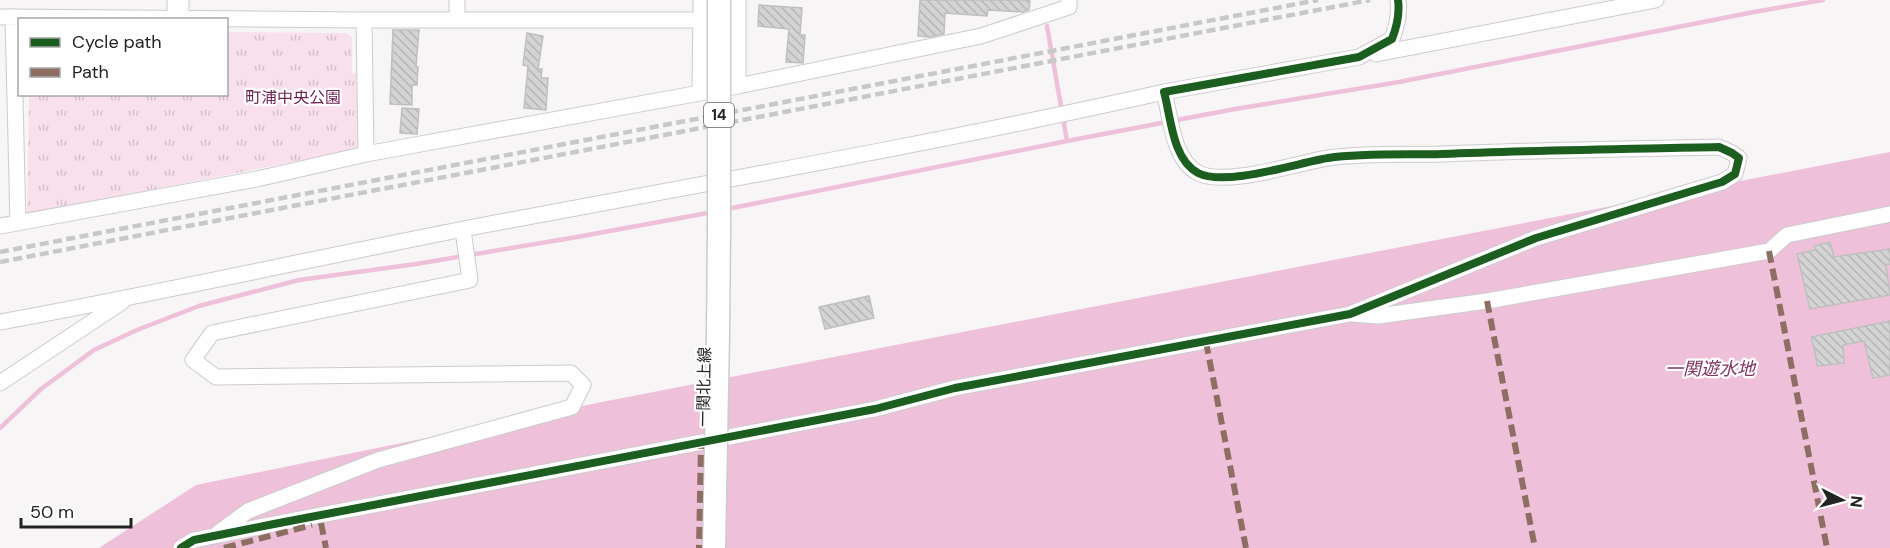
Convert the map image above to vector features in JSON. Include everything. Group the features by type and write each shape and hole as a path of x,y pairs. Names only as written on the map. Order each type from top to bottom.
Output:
{"main road":[{"name":"一関北上線","path":"714,548 719,230 719,0"}],"street":[{"path":"178,0 178,18"},
{"path":"457,0 457,20"},
{"path":"700,93 701,0"},
{"path":"738,0 738,86"},
{"path":"0,226 257,179 366,154 738,86 981,36 1069,7 1068,0"},
{"path":"1359,57 1392,39 1398,18 1398,0"},
{"path":"0,322 464,235 1048,118 1164,92 1656,0"},
{"path":"18,223 7,17 92,18"},
{"path":"228,19 701,20"},
{"path":"364,20 366,154"},
{"path":"181,548 194,540 212,536 874,409 955,388 1350,314 1536,238 1722,182 1735,174 1739,158 1719,147 1479,152 1329,158 1242,176 1210,176 1199,173 1188,166 1181,156 1164,92"},
{"path":"1350,314 1378,316 1476,302 1769,251 1786,235 1890,214"},
{"path":"212,536 248,512 378,460 572,407 583,385 571,373 216,377 193,360 212,333 470,280 464,235"},
{"path":"0,383 127,299"}],"green space":[{"name":"町浦中央公園","path":"228,32 346,33 352,37 352,73 358,74 359,149 27,214 29,96 228,96"}],"water":[{"name":"一関遊水地","path":"1890,152 1890,548 99,548 196,485 602,402"}],"building":[{"path":"920,0 1030,0 1029,10 1023,12 988,10 987,16 945,13 944,34 930,37 918,36"},
{"path":"759,5 802,8 800,35 805,35 803,63 786,62 789,29 758,26"},
{"path":"393,30 419,30 417,85 412,85 412,105 390,104"},
{"path":"527,33 543,36 538,69 542,69 541,78 548,78 546,110 524,108 528,66 523,65"},
{"path":"402,108 419,109 417,134 400,133"},
{"path":"1830,242 1834,257 1890,249 1890,264 1886,265 1890,295 1810,309 1797,254 1815,250 1814,246"},
{"path":"869,296 874,318 825,329 819,307"},
{"path":"1890,321 1890,375 1873,378 1864,341 1843,345 1844,363 1817,366 1811,337"}],"waterway":[{"path":"727,209 1067,141 1235,109 1399,82 1823,0"},
{"path":"1047,26 1067,141"},
{"path":"0,428 41,389 94,350 137,330 199,306 299,280 416,264 713,212"}],"railway":[{"path":"0,252 1318,0"},
{"path":"0,262 1370,0"}],"marked path":[{"path":"1769,251 1827,548"},
{"path":"1487,301 1535,548"},
{"path":"1206,342 1246,548"},
{"path":"694,445 701,444 699,548"},
{"path":"321,523 326,548"},
{"path":"224,548 312,525"}],"cycle path":[{"path":"181,548 194,540 875,409 955,388 1350,314 1536,238 1722,182 1735,174 1739,158 1719,147 1356,155 1328,158 1262,173 1226,177 1210,177 1189,167 1174,137 1164,92 1359,57 1392,39 1398,20 1398,0"}]}
